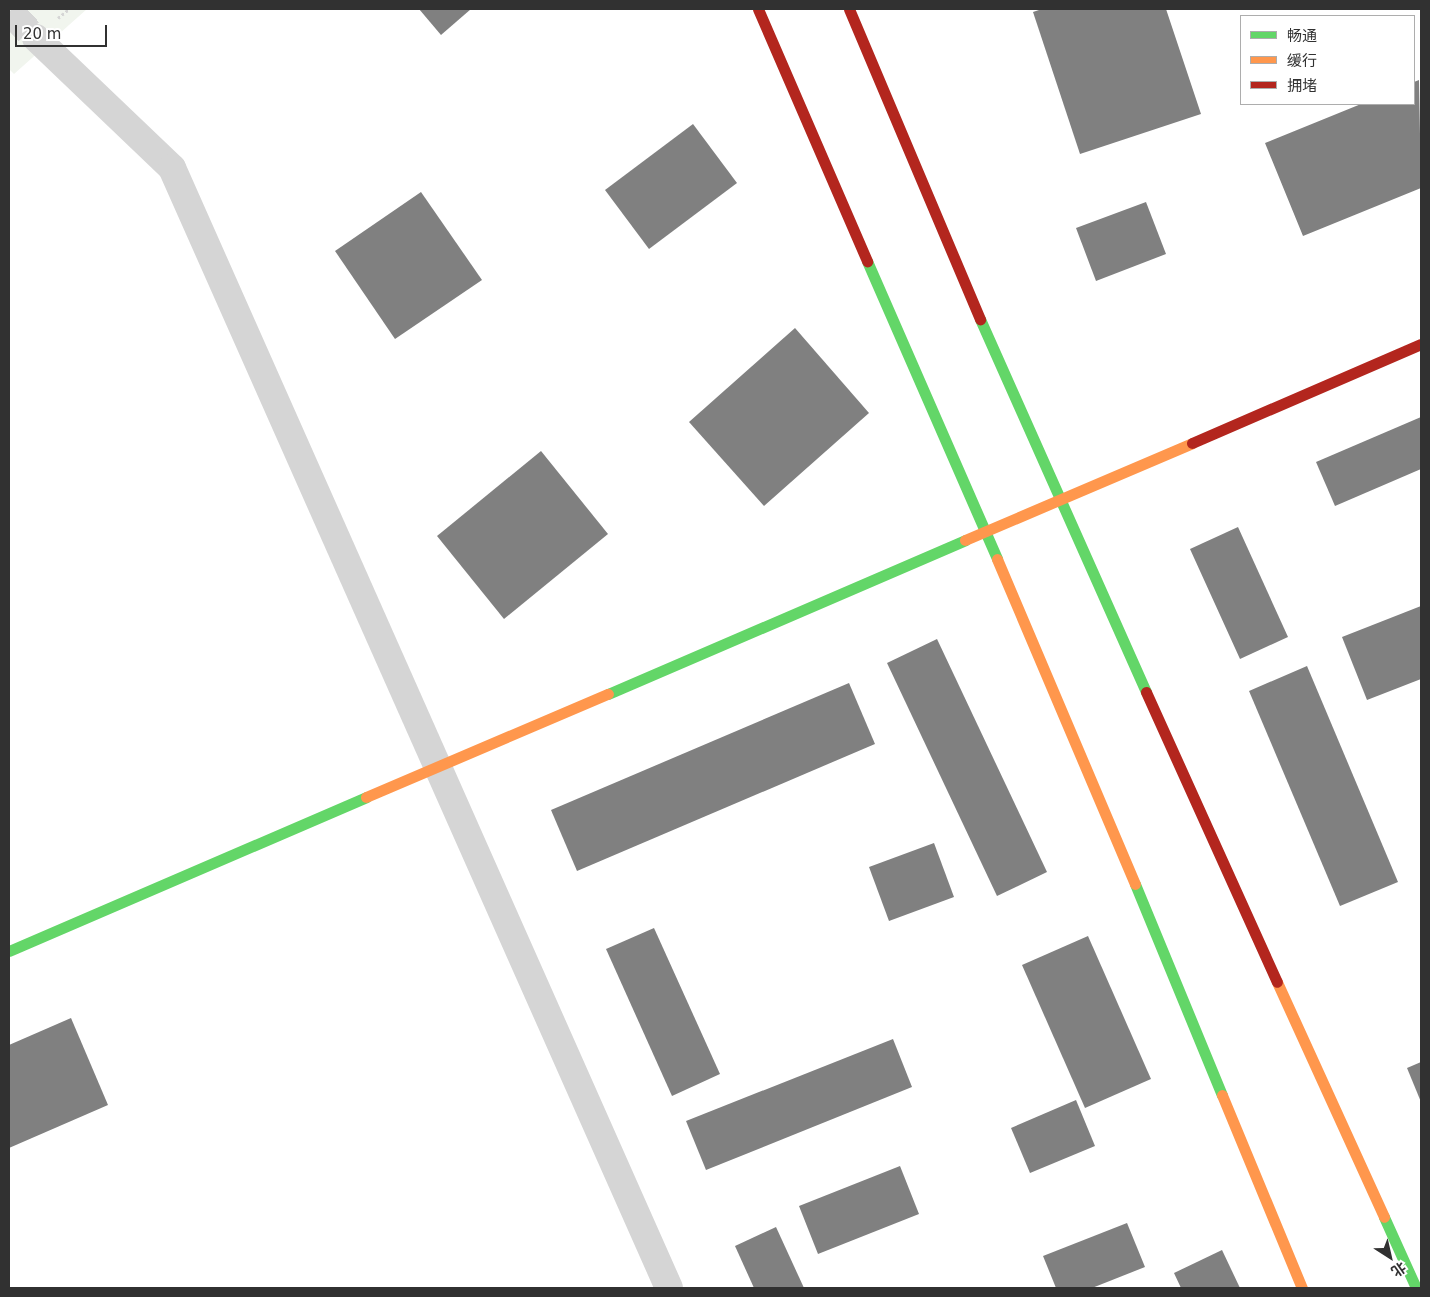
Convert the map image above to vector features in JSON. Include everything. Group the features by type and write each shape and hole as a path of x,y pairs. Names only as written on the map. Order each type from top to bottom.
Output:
{"street":[{"path":"758,9 984,532 1302,1288"},
{"path":"849,9 1059,500 1416,1288"},
{"path":"36,38 172,168 669,1288"},
{"path":"9,951 439,768 1421,344"}],"shaded area":[{"path":"9,9 87,9 14,74 9,69"}],"building":[{"path":"419,9 471,9 441,35"},
{"path":"1042,9 1166,9 1201,114 1080,154 1033,12"},
{"path":"1419,80 1421,188 1303,236 1265,143 1359,105 1415,105 1415,82"},
{"path":"693,124 737,183 649,249 605,190"},
{"path":"421,192 482,280 395,339 335,251"},
{"path":"1146,202 1166,254 1096,281 1076,228"},
{"path":"795,328 869,413 764,506 689,422"},
{"path":"1421,417 1421,469 1335,506 1316,462"},
{"path":"541,451 608,534 504,619 437,536"},
{"path":"1238,527 1288,637 1240,659 1190,549"},
{"path":"1421,606 1421,679 1367,700 1342,637"},
{"path":"937,639 1047,872 997,896 887,663"},
{"path":"1307,666 1398,882 1340,906 1249,691"},
{"path":"849,683 875,744 577,871 551,810"},
{"path":"934,843 954,897 889,921 869,867"},
{"path":"654,928 720,1074 672,1096 606,949"},
{"path":"1088,936 1151,1079 1085,1108 1022,965"},
{"path":"71,1018 108,1105 9,1148 9,1045"},
{"path":"893,1039 912,1087 706,1170 686,1121"},
{"path":"1421,1062 1421,1102 1407,1068"},
{"path":"1076,1100 1095,1146 1030,1173 1011,1128"},
{"path":"900,1166 919,1214 818,1254 799,1206"},
{"path":"1127,1223 1145,1267 1092,1288 1056,1288 1043,1256"},
{"path":"776,1227 804,1288 754,1288 735,1246"},
{"path":"1222,1250 1240,1288 1181,1288 1174,1273"}],"tunnel":[{"path":"9,31 33,9"}],"traffic: fast":[{"path":"867,261 997,559"},
{"path":"980,319 1146,692"},
{"path":"608,694 965,540"},
{"path":"9,951 366,797"},
{"path":"1135,884 1222,1095"},
{"path":"1384,1217 1416,1288"}],"traffic: slow":[{"path":"965,540 1192,443"},
{"path":"997,559 1135,884"},
{"path":"366,797 608,694"},
{"path":"1277,982 1384,1217"},
{"path":"1222,1095 1302,1288"}],"traffic: jam":[{"path":"758,9 867,261"},
{"path":"849,9 980,319"},
{"path":"1192,443 1421,344"},
{"path":"1146,692 1277,982"}]}
